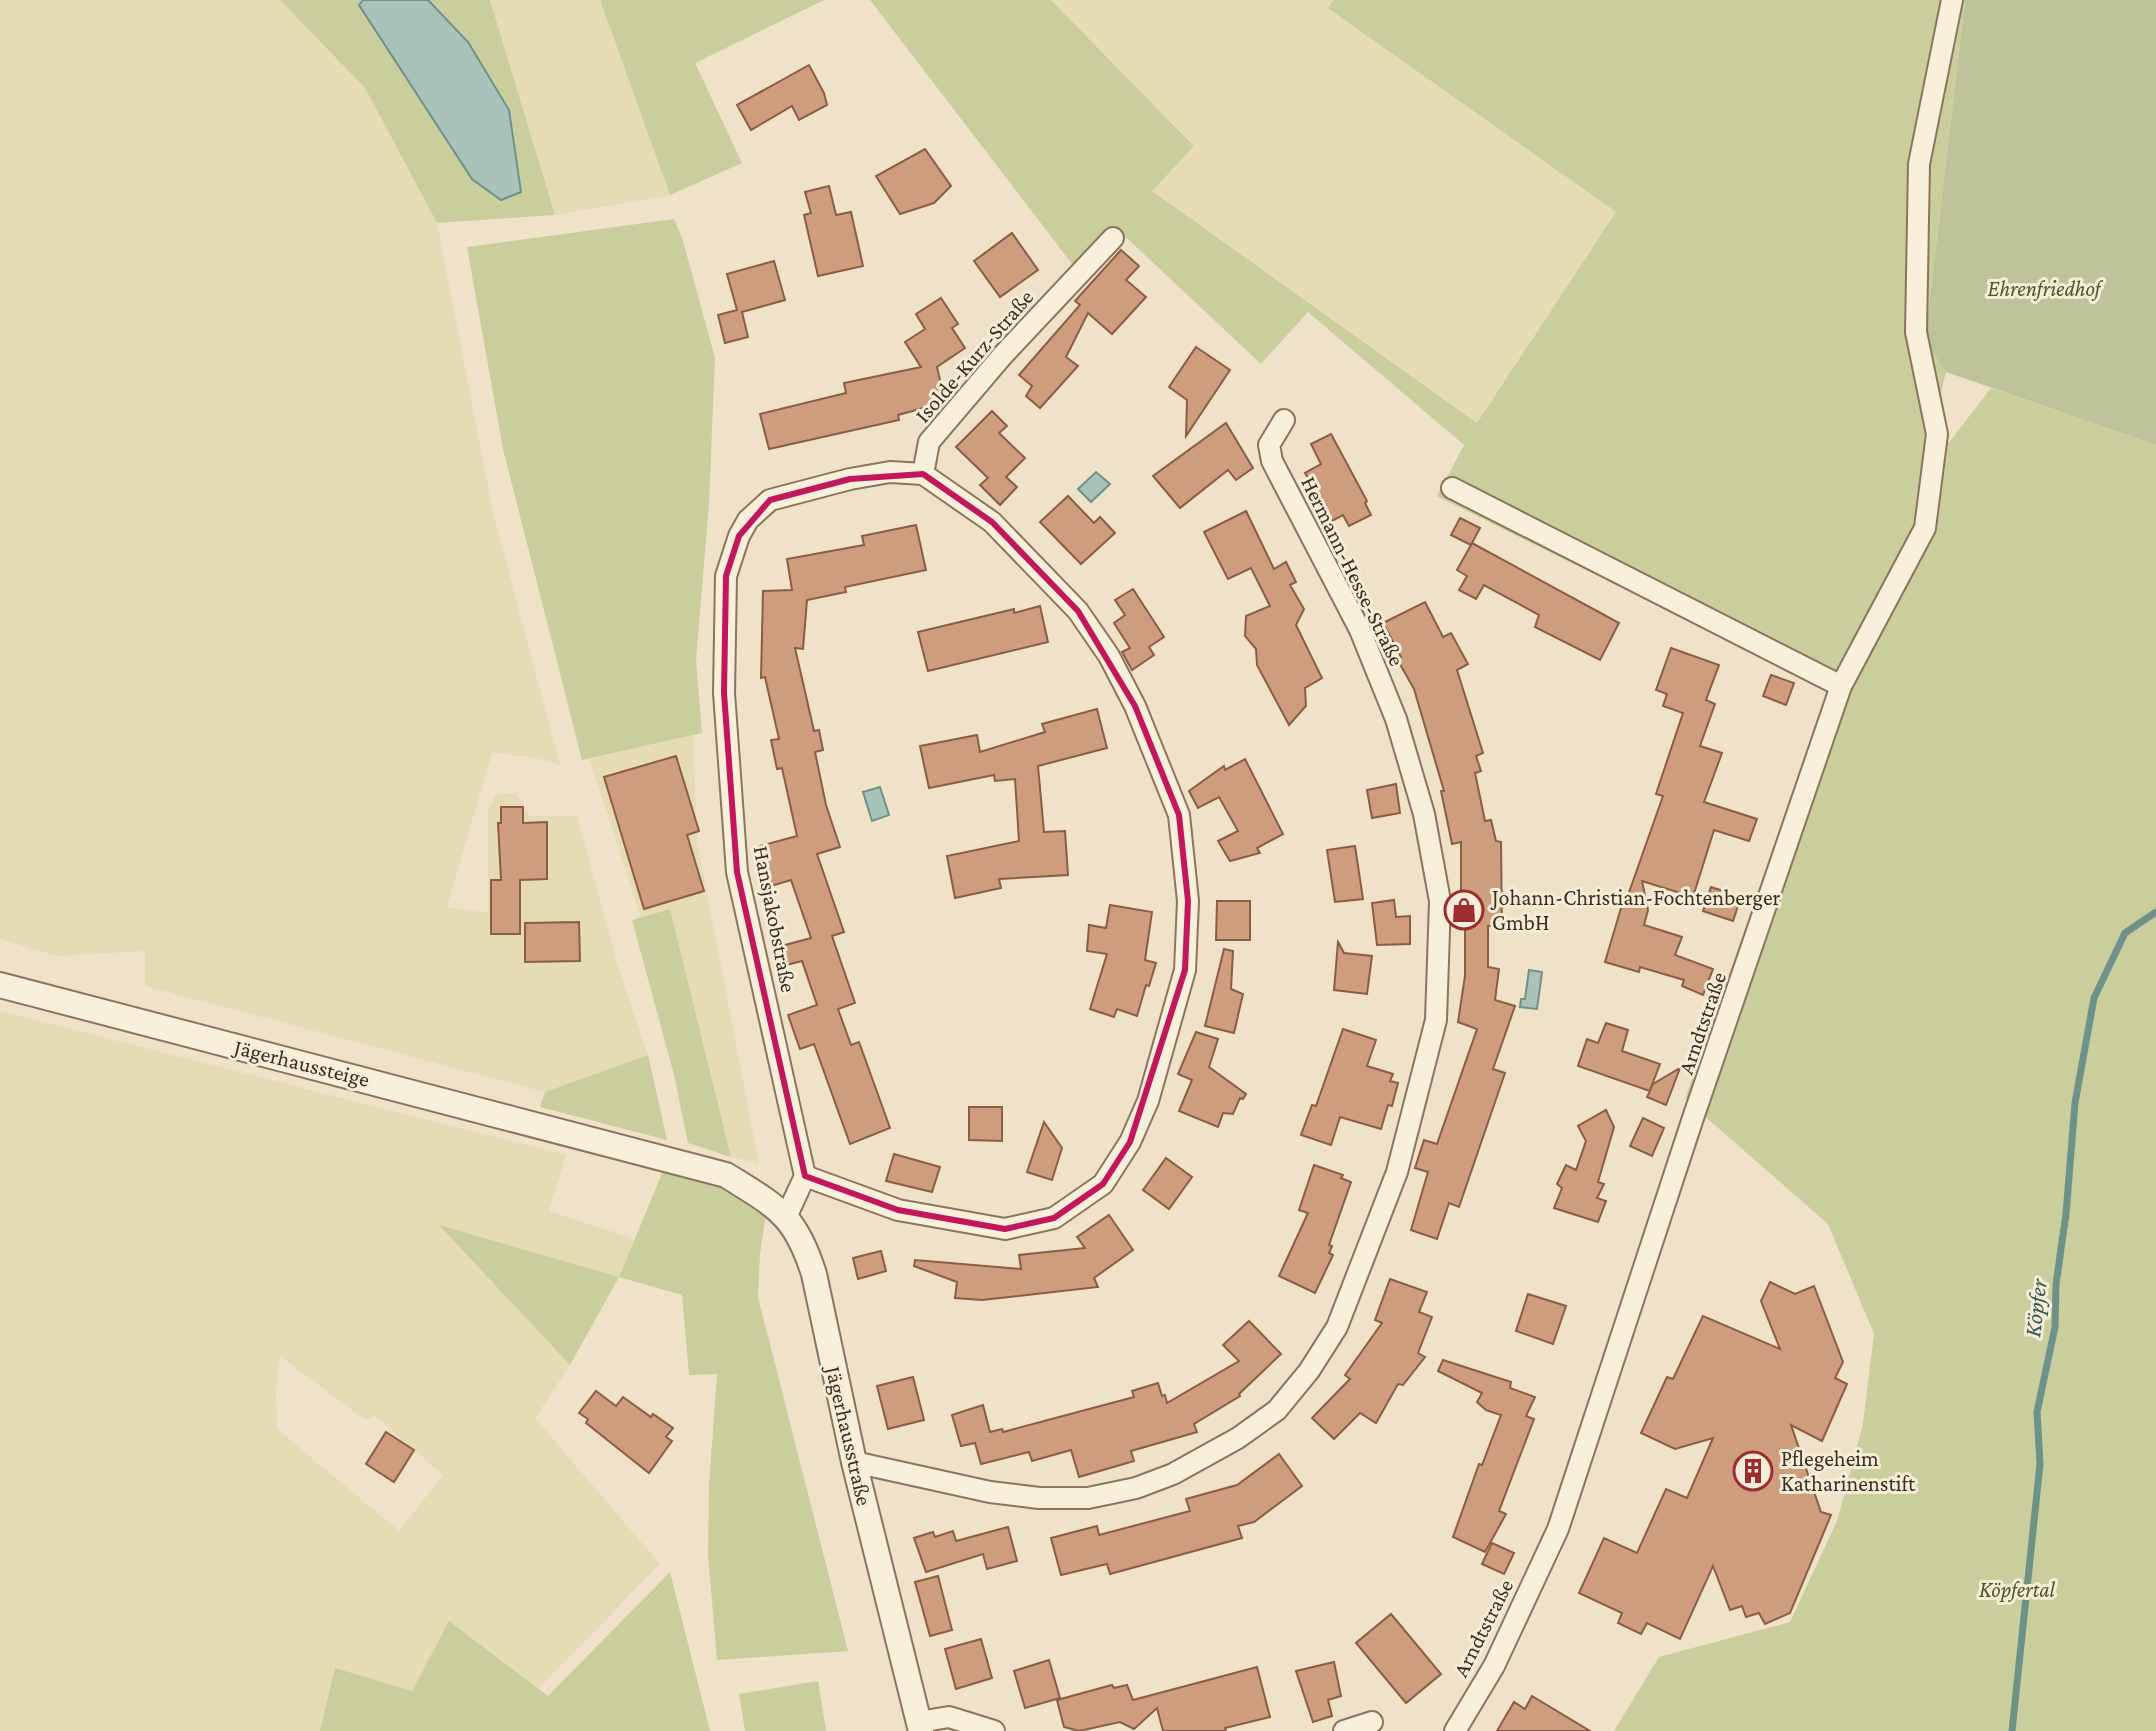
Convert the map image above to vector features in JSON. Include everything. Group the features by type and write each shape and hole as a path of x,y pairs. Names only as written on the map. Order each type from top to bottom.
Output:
{"street":[{"name":"Arndtstraße","path":"1455,1731 1494,1666 1558,1529 1693,1118 1841,686 1925,528 1937,434 1916,332 1919,164 1952,0"},
{"name":"Isolde-Kurz-Straße","path":"923,474 929,442 1003,355 1113,238"},
{"name":"Hermann-Hesse-Straße","path":"854,1462 990,1492 1039,1498 1088,1498 1136,1488 1173,1474 1225,1445 1277,1410 1309,1371 1337,1327 1397,1172 1436,1020 1440,901 1424,814 1396,719 1360,630 1272,461 1269,445 1284,420"},
{"name":"Hansjakobstraße","path":"805,1176 737,872 724,693 726,576 739,536 748,520 770,500 863,476 890,472 923,474"},
{"path":"787,1215 805,1176 898,1210 1005,1229 1054,1218 1103,1184 1130,1142 1148,1101 1185,970 1188,901 1179,815 1141,720 1109,656 1078,611 992,522 923,474"},
{"path":"1452,488 1841,686"},
{"name":"Jägerhaussteige","path":"0,985 726,1175"},
{"name":"Jägerhausstraße","path":"726,1175 787,1215 806,1248 854,1462 919,1726"},
{"path":"919,1726 949,1717 994,1731"},
{"path":"1344,1731 1372,1722"}],"highlighted area":[{"path":"923,474 992,522 1078,611 1135,706 1179,815 1188,901 1185,970 1130,1142 1103,1184 1054,1218 1005,1229 898,1210 805,1176 737,872 724,693 726,576 739,536 770,500 850,479"}],"shaded area":[{"path":"0,0 280,0 365,88 437,223 493,512 560,765 531,757 492,753 447,907 488,913 488,810 496,795 516,793 530,816 577,816 617,962 648,1055 545,1092 145,986 145,951 56,956 0,939"},
{"path":"490,0 600,0 670,195 555,215"},
{"path":"1051,0 1334,0 1329,8 1616,212 1478,423 1151,190 1194,145"},
{"path":"693,735 697,841 759,1164 731,1157 670,909 641,917 589,759"},
{"path":"0,1011 566,1155 549,1211 635,1239 619,1277 441,1226 570,1365 535,1418 660,1564 538,1689 450,1622 412,1691 320,1731 0,1731","holes":["280,1356 365,1420 375,1416 443,1475 399,1531 277,1429 276,1392"]}],"green space":[{"path":"280,0 363,0 359,5 472,179 501,200 468,42 428,0 490,0 555,215 437,223 365,88"},
{"path":"600,0 824,0 695,63 742,163 670,195"},
{"name":"Köpfertal","path":"870,0 1051,0 1194,146 1152,191 1477,423 1616,212 1328,8 1334,0 1965,0 1925,339 1946,372 1934,420 1934,462 1991,388 2156,445 2156,1731 1614,1731 1659,1657 1790,1622 1837,1521 1863,1424 1874,1334 1828,1224 1685,1099 1829,691 1437,496 1464,445 1308,312 1261,364 1115,227 1076,269"},
{"name":"Ehrenfriedhof","path":"1965,0 2156,0 2156,445 1946,372 1925,340"},
{"path":"674,219 683,241 715,358 709,505 696,660 702,733 582,760 503,449 467,247"},
{"path":"670,909 731,1157 688,1143 674,1075 632,920"},
{"path":"648,1055 667,1140 540,1107 545,1092"},
{"path":"663,1171 717,1182 766,1213 758,1297 848,1651 717,1660 708,1555 709,1485 717,1374 689,1375 682,1295 619,1277"},
{"path":"439,1225 619,1277 570,1365"},
{"path":"670,1572 710,1731 320,1731 335,1668 412,1691 449,1621 548,1696"},
{"path":"818,1681 826,1731 745,1731 739,1694"}],"water":[{"path":"363,0 428,0 468,42 509,110 521,192 501,200 472,179 359,5"},
{"path":"1096,472 1110,484 1091,502 1078,489"},
{"path":"880,787 889,815 872,821 863,792"},
{"path":"1529,970 1542,972 1537,1009 1520,1007 1521,999 1525,999"}],"building":[{"path":"809,65 827,105 799,120 792,106 751,130 737,105"},
{"path":"925,149 951,186 934,203 900,214 876,176"},
{"path":"829,186 836,215 851,212 863,266 818,276 804,215 811,213 805,192"},
{"path":"1012,233 1038,270 1000,297 974,261"},
{"path":"1121,250 1139,266 1126,280 1146,297 1112,334 1088,313 1066,357 1078,366 1040,408 1026,396 1032,386 1019,375 1080,305 1075,301"},
{"path":"774,261 785,300 742,312 748,337 725,343 718,315 737,310 727,274"},
{"path":"941,298 958,324 952,328 965,348 937,367 945,402 898,415 899,420 769,449 760,414 846,393 844,383 921,367 905,342 925,329 916,314"},
{"path":"1196,347 1230,370 1186,436 1187,400 1169,387"},
{"path":"992,411 1007,426 999,433 1025,458 1006,477 1017,487 1000,505 980,485 988,478 956,447"},
{"path":"1226,423 1253,468 1236,480 1228,470 1180,508 1153,476"},
{"path":"1331,434 1367,501 1365,503 1371,515 1349,526 1343,515 1332,521 1305,473 1321,464 1311,444"},
{"path":"1068,496 1094,523 1100,517 1115,533 1081,564 1040,522"},
{"path":"1246,511 1274,569 1286,562 1296,582 1290,585 1304,609 1296,625 1322,678 1305,688 1306,706 1289,725 1257,665 1256,649 1245,636 1246,616 1270,606 1251,568 1228,579 1204,532"},
{"path":"1460,518 1480,528 1472,543 1619,623 1600,660 1535,627 1539,615 1484,585 1476,599 1459,590 1467,576 1457,570 1471,545 1451,535"},
{"path":"916,525 926,570 845,587 846,592 807,600 803,649 795,648 814,731 819,730 823,750 815,752 826,805 840,847 817,854 844,932 832,936 855,1003 838,1009 851,1045 859,1042 890,1128 850,1144 814,1044 800,1049 788,1015 817,1005 802,961 779,967 774,948 811,938 791,880 771,886 760,846 797,836 782,768 777,769 771,740 779,739 765,677 761,678 763,591 792,590 787,559 864,545 862,536"},
{"path":"1133,589 1164,637 1149,647 1154,655 1132,670 1122,652 1130,648 1114,623 1125,615 1115,600"},
{"path":"1425,602 1443,637 1451,633 1468,664 1457,670 1483,753 1476,756 1481,771 1475,773 1485,821 1491,820 1496,841 1501,842 1502,926 1488,926 1488,967 1499,969 1495,1000 1515,1006 1493,1069 1505,1073 1459,1207 1449,1203 1437,1239 1411,1230 1428,1172 1415,1168 1424,1140 1437,1144 1477,1029 1458,1022 1465,976 1465,926 1455,926 1455,903 1461,903 1461,842 1452,844 1441,791 1444,791 1414,689 1397,659 1401,657 1383,623"},
{"path":"1040,606 1048,642 928,671 918,632 1014,609 1014,613"},
{"path":"1671,648 1719,665 1706,700 1715,704 1700,746 1722,753 1704,802 1757,819 1749,841 1714,830 1693,897 1642,881 1648,910 1644,925 1682,937 1675,955 1713,969 1703,995 1682,986 1684,980 1640,967 1639,972 1605,962 1624,898 1627,898 1663,796 1656,794 1683,713 1663,706 1667,694 1656,690"},
{"path":"1771,675 1794,683 1786,705 1763,696"},
{"path":"1097,709 1107,748 1038,766 1044,832 1065,831 1068,875 999,879 1001,888 955,898 947,856 1019,841 1015,779 995,781 994,775 929,788 920,746 977,735 980,752 1045,732 1042,724"},
{"path":"676,756 699,831 687,835 704,891 644,909 604,777"},
{"path":"1245,759 1283,834 1257,848 1260,853 1230,861 1218,841 1238,831 1219,797 1198,808 1189,791 1224,766 1225,770"},
{"path":"1396,784 1400,813 1372,818 1367,790"},
{"path":"501,807 523,807 523,823 547,822 547,879 520,880 520,934 491,934 491,880 501,880 498,823 501,823"},
{"path":"1355,846 1363,899 1335,902 1327,850"},
{"path":"1711,887 1741,897 1733,921 1703,911"},
{"path":"1394,900 1396,917 1410,916 1410,944 1377,945 1372,903"},
{"path":"1217,901 1250,901 1250,940 1216,940"},
{"path":"1110,905 1152,912 1145,960 1156,963 1137,1016 1117,1009 1114,1017 1090,1009 1107,954 1087,951 1089,925 1106,928"},
{"path":"579,922 580,961 525,962 525,923"},
{"path":"1338,942 1344,953 1372,956 1367,994 1334,990"},
{"path":"1224,949 1233,951 1231,989 1243,994 1234,1033 1205,1026"},
{"path":"1606,1023 1628,1030 1622,1051 1660,1064 1650,1090 1653,1084 1680,1068 1666,1105 1647,1097 1650,1091 1578,1066 1587,1039 1598,1043"},
{"path":"1343,1029 1376,1040 1367,1066 1393,1074 1390,1081 1398,1083 1381,1129 1340,1117 1331,1145 1301,1135 1312,1105 1316,1106"},
{"path":"1196,1032 1218,1039 1209,1067 1246,1094 1243,1099 1240,1098 1233,1114 1223,1113 1218,1127 1179,1111 1192,1080 1178,1074"},
{"path":"969,1107 1002,1107 1002,1141 969,1140"},
{"path":"1606,1110 1614,1127 1598,1182 1604,1184 1597,1198 1606,1201 1598,1222 1554,1208 1562,1188 1557,1184 1566,1165 1576,1170 1586,1141 1578,1126"},
{"path":"1643,1118 1664,1128 1652,1156 1630,1146"},
{"path":"1044,1122 1062,1148 1052,1180 1027,1172"},
{"path":"894,1154 940,1167 932,1192 886,1181"},
{"path":"1166,1158 1192,1177 1169,1209 1143,1190"},
{"path":"1314,1165 1343,1175 1341,1178 1351,1182 1329,1245 1332,1246 1329,1253 1333,1255 1315,1293 1279,1276 1308,1213 1299,1210"},
{"path":"1109,1215 1133,1250 1094,1278 1098,1287 982,1300 955,1298 957,1282 914,1266 915,1260 1021,1269 1019,1255 1085,1248 1077,1237"},
{"path":"881,1251 886,1271 858,1279 853,1258"},
{"path":"1390,1279 1427,1292 1419,1312 1432,1317 1418,1353 1425,1357 1403,1385 1398,1384 1376,1423 1360,1413 1334,1439 1312,1418 1350,1379 1345,1375 1382,1323 1375,1320"},
{"name":"Pflegeheim Katharinenstift","path":"1770,1282 1795,1294 1814,1286 1843,1362 1835,1378 1847,1384 1822,1441 1791,1425 1821,1512 1831,1515 1790,1613 1765,1624 1759,1613 1746,1617 1742,1606 1730,1610 1713,1566 1680,1639 1647,1623 1641,1634 1618,1623 1622,1613 1579,1593 1604,1538 1637,1553 1666,1489 1687,1498 1713,1438 1675,1449 1641,1433 1667,1377 1673,1379 1703,1316 1780,1349 1761,1301"},
{"path":"1528,1294 1566,1306 1553,1344 1516,1331"},
{"path":"1249,1321 1281,1354 1240,1396 1194,1424 1197,1432 1131,1451 1134,1461 1079,1477 1071,1450 1032,1461 1029,1452 981,1464 975,1443 961,1446 952,1415 983,1405 990,1432 1002,1429 1003,1432 1134,1397 1132,1391 1158,1383 1167,1403 1239,1361 1223,1345"},
{"path":"1443,1360 1511,1382 1510,1388 1535,1397 1526,1416 1534,1419 1499,1511 1506,1514 1485,1552 1453,1537 1479,1464 1482,1465 1501,1415 1486,1410 1477,1402 1482,1393 1438,1371"},
{"path":"913,1377 924,1420 888,1429 877,1386"},
{"path":"596,1391 616,1406 623,1397 673,1428 666,1437 672,1441 649,1473 586,1423 588,1419 579,1413"},
{"path":"386,1432 414,1450 394,1482 366,1464"},
{"path":"1279,1454 1302,1486 1254,1522 1238,1526 1242,1538 1110,1574 1107,1564 1061,1575 1051,1538 1097,1526 1099,1535 1190,1511 1186,1499 1237,1485"},
{"path":"1008,1527 1017,1561 987,1569 983,1554 926,1572 914,1538 933,1532 935,1537 953,1531 956,1541"},
{"path":"1492,1543 1514,1553 1504,1574 1482,1564"},
{"path":"938,1576 952,1630 930,1636 915,1582"},
{"path":"1391,1614 1441,1674 1406,1703 1356,1643"},
{"path":"981,1639 992,1678 956,1689 945,1649"},
{"path":"1049,1660 1060,1698 1025,1708 1014,1671"},
{"path":"1334,1662 1341,1696 1328,1700 1332,1716 1313,1722 1296,1671"},
{"path":"1257,1667 1270,1717 1225,1728 1226,1731 1163,1731 1157,1708 1134,1729 1120,1722 1079,1731 1064,1727 1057,1700 1112,1685 1114,1688 1127,1685 1133,1700"},
{"path":"1532,1696 1590,1731 1497,1731 1514,1702 1525,1709"}],"waterway":[{"name":"Köpfer","path":"2012,1731 2040,1464 2037,1412 2055,1327 2056,1284 2066,1214 2075,1103 2094,998 2125,933 2156,912"}],"place":[{"name":"Johann-Christian-Fochtenberger GmbH","path":"1464,910"},
{"name":"Pflegeheim Katharinenstift","path":"1753,1471"}]}
